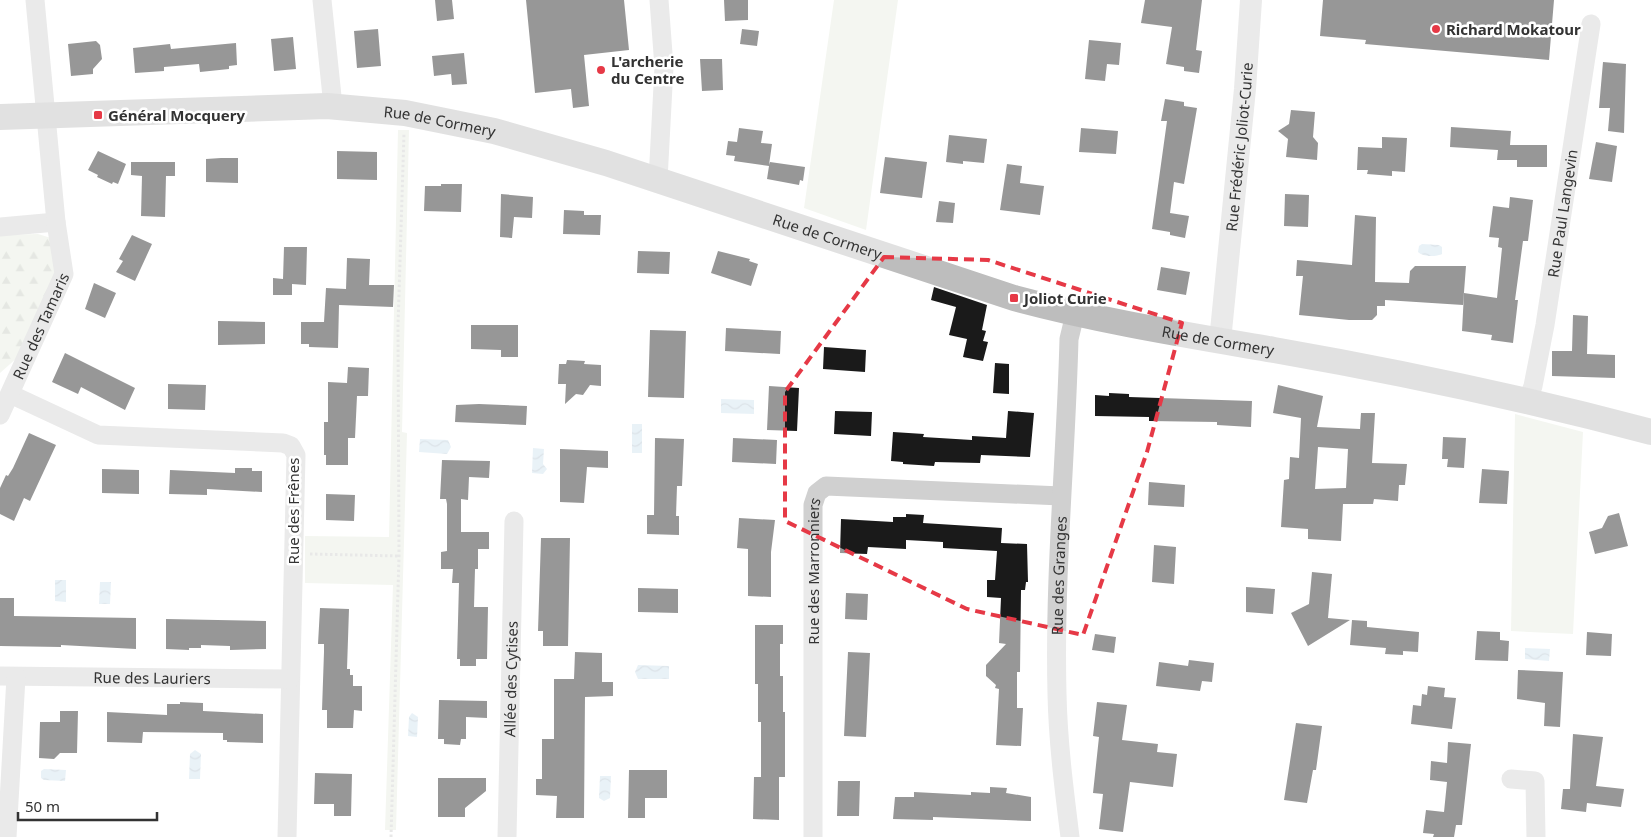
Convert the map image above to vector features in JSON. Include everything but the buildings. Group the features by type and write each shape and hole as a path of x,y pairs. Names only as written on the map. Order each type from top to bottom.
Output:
{"main road":[{"name":"Rue de Cormery","path":"0,117 332,106 405,113 494,131 658,180 1014,298 1075,314 1528,400 1651,432"}],"street":[{"name":"Rue des Tamaris","path":"0,415 64,274 56,222 35,0"},
{"path":"322,0 332,106"},
{"path":"658,180 664,67 659,0"},
{"name":"Rue Frédéric Joliot-Curie","path":"1220,341 1245,89 1251,0"},
{"name":"Rue Paul Langevin","path":"1528,400 1533,386 1545,325 1590,24"},
{"path":"0,227 56,222"},
{"name":"Rue des Granges","path":"1070,837 1059,752 1056,693 1061,496 1069,339 1075,314"},
{"name":"Rue des Frênes","path":"10,394 98,435 283,443 290,446 296,456 287,837"},
{"name":"Rue des Marronniers","path":"813,837 813,505 817,493 826,486 1061,496"},
{"name":"Allée des Cytises","path":"507,837 514,521"},
{"path":"8,676 8,837"},
{"name":"Rue des Lauriers","path":"8,676 290,679"},
{"path":"1511,779 1535,781 1536,837"}],"path":[{"path":"391,837 399,556 398,326 405,113"},
{"path":"293,553 399,556"}],"highlighted area":[{"path":"884,257 988,260 1182,323 1147,452 1083,635 967,609 785,521 785,392"}],"green space":[{"path":"834,0 898,0 866,230 804,208"},
{"path":"398,130 409,130 402,432 407,433 396,830 385,830 393,585 305,583 305,536 389,537"},
{"path":"38,234 51,238 56,273 18,357 0,373 0,235"},
{"path":"1515,414 1583,432 1573,634 1511,631"}],"water":[{"path":"1422,244 1439,245 1442,247 1442,254 1430,256 1420,254 1418,252 1419,246"},
{"path":"721,399 754,400 754,414 721,413"},
{"path":"632,424 642,424 642,453 632,453"},
{"path":"420,439 448,440 451,447 447,454 419,452"},
{"path":"533,448 544,449 543,464 547,469 543,474 532,473"},
{"path":"55,580 66,580 66,602 55,601"},
{"path":"100,582 111,582 110,604 99,604"},
{"path":"1525,648 1550,649 1549,661 1525,659"},
{"path":"638,665 669,666 669,679 638,679 635,672"},
{"path":"412,713 418,717 417,737 408,736 409,717"},
{"path":"195,750 201,754 200,779 189,779 190,754"},
{"path":"44,769 66,770 65,781 44,780 41,778 41,771"},
{"path":"600,776 611,776 610,798 604,801 599,798"}],"place":[{"name":"Richard Mokatour","path":"1436,29"},
{"name":"L'archerie du Centre","path":"601,70"},
{"name":"Général Mocquery","path":"98,115"},
{"name":"Joliot Curie","path":"1014,298"}]}
